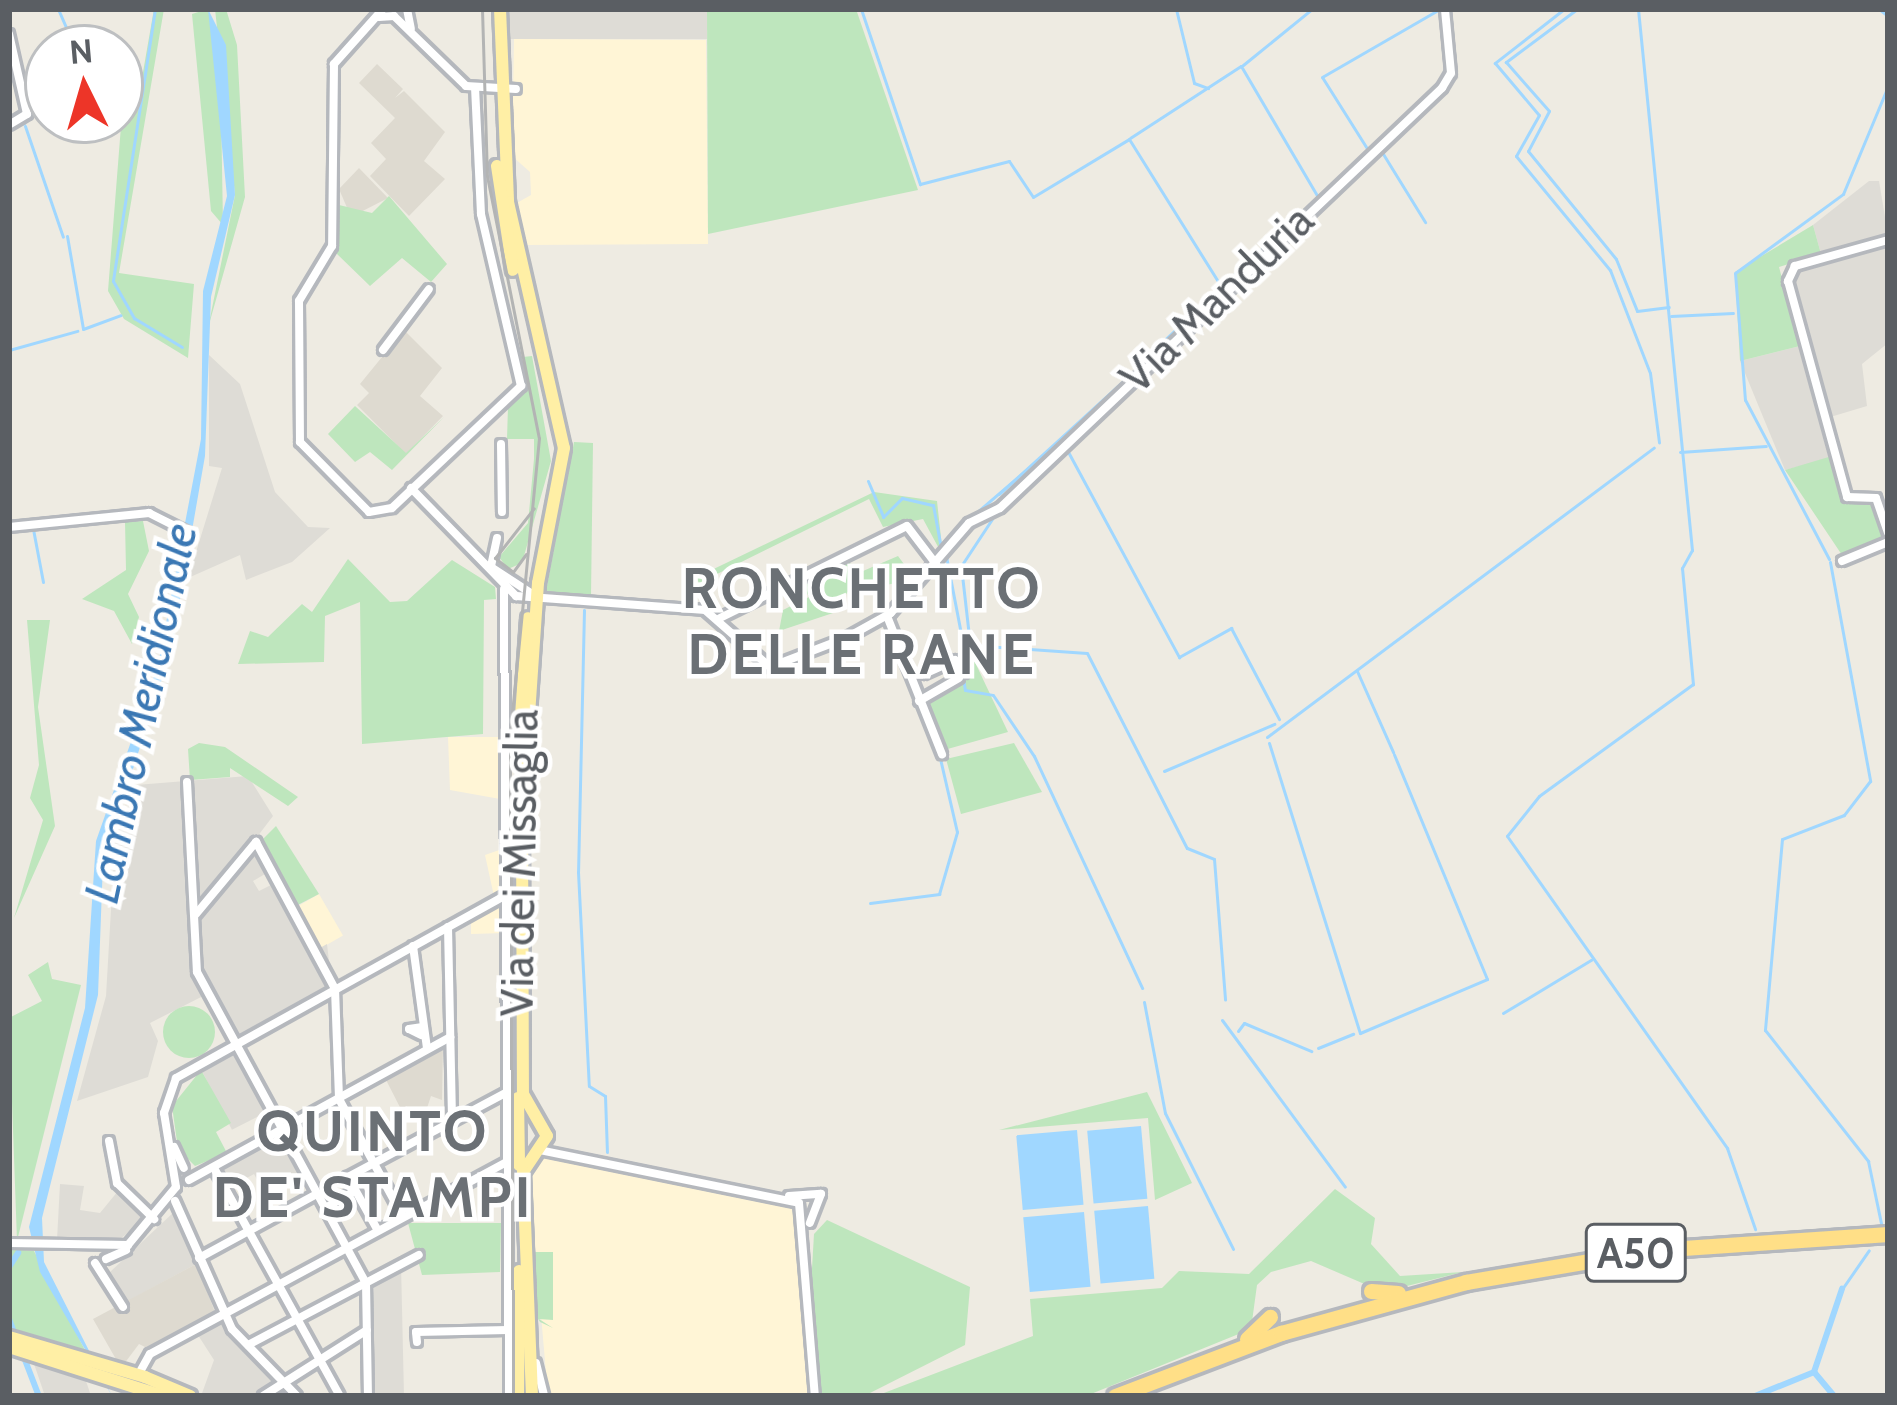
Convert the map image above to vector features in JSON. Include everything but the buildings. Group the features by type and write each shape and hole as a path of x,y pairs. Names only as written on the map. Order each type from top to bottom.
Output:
{"highway":[{"name":"A50","path":"1115,1396 1177,1370 1466,1282 1654,1250 1888,1238"},
{"name":"A50","path":"1136,1396 1339,1324 1520,1280 1888,1238"},
{"path":"1371,1292 1466,1282"},
{"path":"1177,1370 1270,1317"}],"main road":[{"name":"Via dei Missaglia","path":"499,9 504,87"},
{"name":"Via dei Missaglia","path":"499,9 513,238 563,436 532,595 517,776 520,1128 511,1157 525,1396"},
{"name":"Via dei Missaglia","path":"532,595 522,934 523,1094 538,1123 541,1147"},
{"path":"520,1128 538,1123"},
{"path":"511,1157 541,1147"},
{"path":"525,1396 523,1172 541,1147"},
{"path":"9,1337 75,1364"},
{"path":"9,1347 190,1396"},
{"path":"131,1378 164,1396"}],"street":[{"path":"387,13 475,89 481,214 521,386 415,492 365,510 298,431 299,297 333,242 333,69 387,13 407,9 411,30"},
{"name":"Via Manduria","path":"720,618 763,664 782,666 886,616 943,561 970,523 1000,508 1448,80 1445,9"},
{"path":"9,34 27,114 9,125"},
{"path":"475,89 504,87"},
{"path":"1842,561 1888,537 1876,498 1846,497 1788,272 1888,240"},
{"path":"383,350 429,289"},
{"path":"501,444 502,512"},
{"path":"415,492 460,542 483,556 508,589 532,595 720,618 907,526 943,561"},
{"path":"9,527 168,513 169,530 187,532"},
{"name":"Via dei Missaglia","path":"508,589 508,1396"},
{"path":"886,616 941,754"},
{"path":"919,701 947,680 961,676 955,660 924,674"},
{"path":"940,666 947,680"},
{"path":"187,782 197,972 366,1283 368,1396"},
{"path":"195,915 256,842 335,989 339,1099 403,1215"},
{"path":"99,1256 175,1201 184,1175 169,1103 207,1060 506,896"},
{"path":"448,926 452,1120"},
{"path":"413,946 421,1031 427,1048"},
{"path":"154,1219 184,1175 212,1168 449,1037"},
{"path":"376,1229 348,1177 507,1092"},
{"path":"109,1141 117,1183 154,1219"},
{"path":"541,1147 788,1197 821,1194 809,1226 815,1396"},
{"path":"131,1378 224,1314 511,1157"},
{"path":"212,1168 340,1396"},
{"path":"327,1207 355,1191"},
{"path":"199,1258 317,1194"},
{"path":"801,1198 811,1212"},
{"path":"175,1201 224,1314 297,1396"},
{"path":"9,1243 25,1247 55,1243 99,1256"},
{"path":"248,1345 419,1255"},
{"path":"99,1256 102,1274 123,1307"},
{"path":"530,1308 544,1396"},
{"path":"262,1396 280,1378 367,1330"},
{"path":"416,1342 416,1332 508,1330"}],"shaded area":[{"path":"509,9 707,9 707,39 509,39"},
{"path":"514,39 706,40 708,244 523,245 515,204 531,195 530,172 512,156"},
{"path":"377,64 403,89 395,98 404,91 445,132 424,161 445,179 409,216 370,176 386,159 371,143 395,118 359,83"},
{"path":"359,168 388,198 351,217 339,189"},
{"path":"1869,181 1879,181 1888,235 1821,254 1813,225"},
{"path":"1888,242 1888,343 1862,364 1867,406 1827,418 1790,281 1796,268"},
{"path":"404,330 442,368 420,396 443,416 406,454 357,405 369,393 360,384"},
{"path":"1800,346 1829,459 1785,470 1740,361"},
{"path":"209,355 240,384 275,492 308,527 330,528 292,562 246,580 240,555 188,578 222,468 209,466"},
{"path":"448,737 500,737 500,799 450,790"},
{"path":"248,776 273,816 200,912 258,850 270,871 253,881 259,891 275,883 313,952 327,944 332,987 239,1037 209,993 150,1023 158,1041 148,1077 77,1101 106,996 115,840 136,785"},
{"path":"505,848 506,933 471,934 471,914 495,901 485,855"},
{"path":"319,894 343,936 316,951 292,910"},
{"path":"443,1046 442,1100 431,1096 424,1117 407,1121 384,1076"},
{"path":"234,1048 267,1112 232,1130 199,1066"},
{"path":"282,1130 304,1169 263,1191 254,1174 225,1190 214,1168"},
{"path":"541,1152 794,1204 807,1218 812,1396 548,1396 528,1164"},
{"path":"60,1184 84,1186 80,1210 100,1213 118,1191 148,1218 109,1247 57,1240"},
{"path":"175,1211 196,1264 126,1302 109,1273"},
{"path":"196,1264 215,1312 153,1351 139,1344 121,1368 93,1319"},
{"path":"401,1264 404,1396 368,1396 366,1283"},
{"path":"222,1317 276,1379 259,1396 201,1396 214,1360 196,1332"},
{"path":"32,1358 84,1375 91,1396 45,1396"}],"green space":[{"path":"154,9 164,9 144,126 144,66"},
{"path":"208,9 220,50 223,225 211,211 192,14"},
{"path":"215,9 226,9 237,45 245,197 208,328 235,195"},
{"path":"707,9 856,9 918,190 708,234"},
{"path":"120,144 141,144 119,273 194,284 188,358 124,319 108,291"},
{"path":"389,196 447,264 431,282 402,258 370,286 336,253 339,205 372,213"},
{"path":"1813,225 1821,254 1779,267 1800,346 1740,361 1735,272"},
{"path":"532,356 551,461 522,563 508,569 499,557 528,523 534,439 507,439 508,406 530,386 523,357"},
{"path":"355,406 406,453 444,417 392,470 370,452 355,462 328,434"},
{"path":"574,442 593,443 591,596 546,591"},
{"path":"1832,456 1846,501 1877,499 1887,540 1844,558 1785,470"},
{"path":"874,492 937,501 943,556 923,519 883,527 869,499 707,579 720,608 704,602 697,577"},
{"path":"143,521 149,551 128,594 139,617 132,644 114,611 82,599 126,570 125,522"},
{"path":"898,556 915,579 867,589 856,580 833,613 779,631 783,610 809,597 802,583 849,561 856,574"},
{"path":"348,559 390,602 407,601 452,560 495,587 496,599 484,600 483,734 362,744 360,602 325,616 324,662 238,664 250,631 268,637 302,604 312,612"},
{"path":"27,620 50,620 38,707 55,826 14,918 43,820 30,798 39,765"},
{"path":"973,658 1008,732 944,750 922,702"},
{"path":"199,743 225,747 298,797 288,806 230,768 230,777 190,780 188,749"},
{"path":"1014,743 1042,792 961,814 946,759"},
{"path":"276,826 319,894 294,907 259,843"},
{"path":"48,962 52,979 81,985 17,1241 9,1018 42,1001 28,975"},
{"path":"189,1006 207,1014 215,1032 207,1050 189,1058 171,1050 163,1032 171,1014"},
{"path":"201,1070 231,1123 216,1132 227,1153 195,1166 178,1149 172,1106"},
{"path":"1147,1092 1192,1183 1155,1200 1148,1118 999,1130"},
{"path":"1335,1189 1375,1218 1371,1244 1400,1276 1463,1272 1383,1292 1311,1261 1271,1272 1257,1285 1251,1329 1086,1396 876,1396 1033,1336 1030,1299 1162,1288 1179,1271 1249,1274"},
{"path":"827,1220 970,1287 965,1345 864,1396 819,1393 811,1286 814,1234"},
{"path":"408,1223 501,1223 500,1272 422,1275"},
{"path":"9,1249 34,1251 88,1356 9,1332"},
{"path":"531,1252 553,1252 553,1320 539,1319 553,1328 540,1322 532,1309"}],"water":[{"path":"208,9 226,45 235,195 211,297 205,456 171,651 103,862 98,995 42,1218 44,1262 112,1396 40,1272 29,1227 85,1008 96,841 158,665 201,439 203,291 227,196"},
{"path":"1141,1126 1147,1199 1094,1203 1087,1131"},
{"path":"1077,1130 1084,1205 1023,1210 1016,1135"},
{"path":"1148,1206 1154,1279 1101,1283 1094,1211"},
{"path":"1084,1212 1091,1287 1030,1292 1023,1217"}],"waterway":[{"path":"58,9 65,24"},
{"path":"155,9 113,281 134,318 182,347"},
{"path":"861,9 920,184 1009,161 1033,197 1129,139 1222,288"},
{"path":"1176,9 1194,83 1208,88"},
{"path":"1243,65 1312,9"},
{"path":"1324,193 1368,150 1322,77 1440,9"},
{"path":"1564,9 1495,63 1539,115 1516,156 1610,270 1650,373 1659,442"},
{"path":"1577,9 1506,62 1549,111 1528,151 1616,259 1637,311 1669,307"},
{"path":"1638,9 1692,550 1682,568 1693,684 1539,796 1507,836 1727,1148 1755,1229"},
{"path":"1879,9 1888,16"},
{"path":"1130,138 1241,66 1318,197 1280,232"},
{"path":"1374,147 1441,83"},
{"path":"1829,559 1745,400 1735,273 1843,194 1888,86"},
{"path":"9,128 24,123"},
{"path":"31,144 63,237"},
{"path":"1380,149 1425,222"},
{"path":"67,236 83,329 121,315"},
{"path":"1159,345 1270,241"},
{"path":"9,261 9,280"},
{"path":"1671,316 1733,313"},
{"path":"9,350 77,331"},
{"path":"1132,376 1157,347"},
{"path":"999,494 1130,375"},
{"path":"1126,393 1141,379"},
{"path":"963,524 1109,399"},
{"path":"1680,452 1766,446"},
{"path":"1066,448 1179,657 1231,628 1279,719"},
{"path":"1267,737 1654,448"},
{"path":"868,481 883,517 902,498 933,505 941,548"},
{"path":"992,519 961,566 970,645 1087,653 1187,848 1214,859 1225,1000"},
{"path":"33,529 43,582"},
{"path":"946,556 968,670"},
{"path":"1830,562 1870,781 1844,815 1782,839 1765,1030 1868,1161 1882,1228"},
{"path":"584,610 578,872 589,1086 605,1096 607,1152"},
{"path":"1357,671 1393,752"},
{"path":"963,678 965,690 993,695 1034,756 1142,988"},
{"path":"1164,771 1274,724"},
{"path":"1269,743 1360,1033 1487,979 1394,755"},
{"path":"870,903 939,894 957,832 939,754"},
{"path":"1503,1013 1591,960"},
{"path":"1144,1002 1165,1113 1233,1249"},
{"path":"1222,1020 1345,1187"},
{"path":"1238,1031 1244,1023 1311,1051"},
{"path":"1318,1048 1353,1034"},
{"path":"1842,1289 1869,1250"},
{"path":"9,1267 18,1253"},
{"path":"1755,1396 1814,1372 1842,1289"},
{"path":"9,1319 14,1332"},
{"path":"25,1360 39,1396"},
{"path":"1814,1372 1834,1396"}],"tram line":[{"path":"482,9 487,176 539,438 510,735 513,1396"},
{"path":"526,554 513,572 495,558 534,508"}],"district":[{"name":"RONCHETTO DELLE RANE","path":"862,621"},
{"name":"QUINTO DE' STAMPI","path":"373,1164"}],"water label":[{"name":"Lambro Meridionale","path":"141,713"}]}
